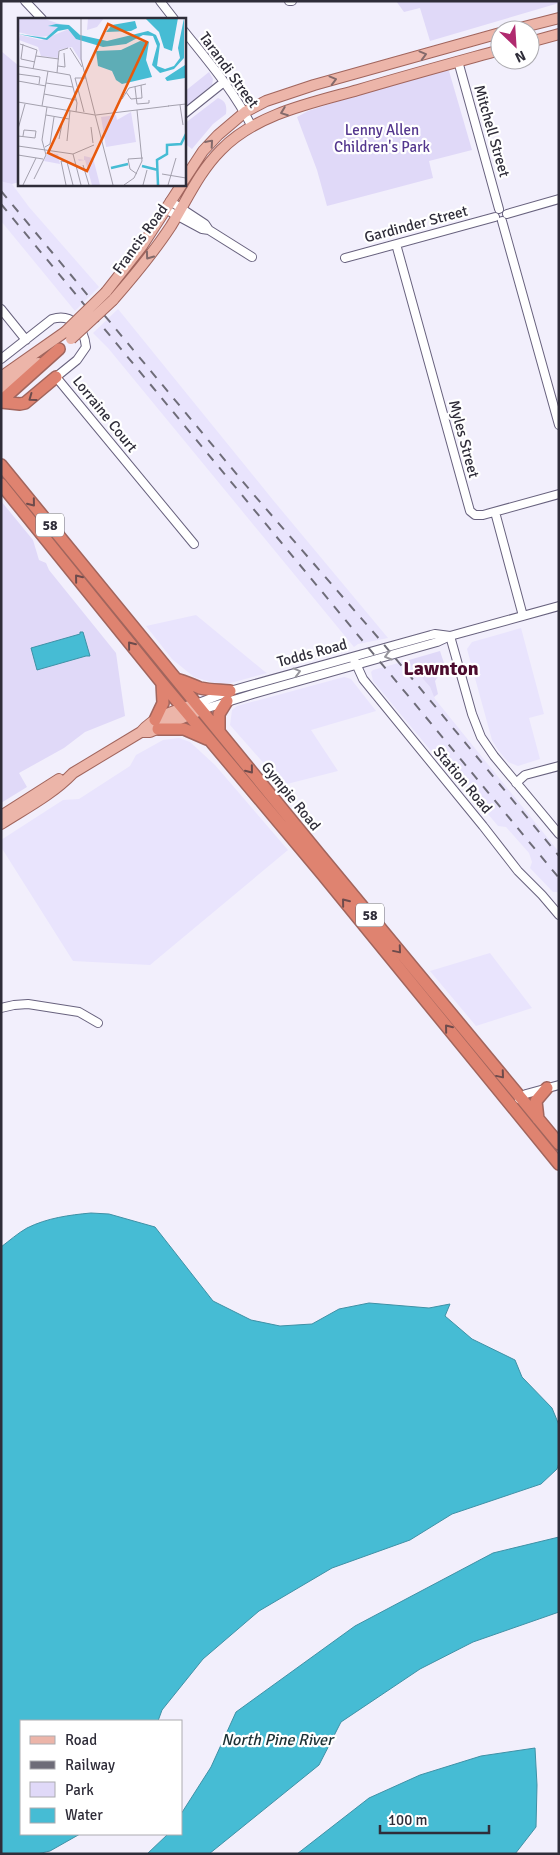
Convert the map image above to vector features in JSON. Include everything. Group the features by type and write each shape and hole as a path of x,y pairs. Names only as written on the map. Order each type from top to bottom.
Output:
{"highway":[{"path":"1,402 59,349"},
{"path":"1,402 25,403 56,377"},
{"name":"Gympie Road","path":"1,465 199,707 215,736 323,874 559,1164"},
{"name":"Gympie Road","path":"1,484 162,683 186,711 215,736 559,1144"},
{"path":"162,683 163,703 156,724 215,736 219,714 228,696 197,687 185,680 176,679"},
{"path":"538,1119 536,1101 553,1087"}],"main road":[{"path":"540,23 558,18"},
{"path":"540,39 559,34"},
{"path":"185,179 210,143 245,112 266,101 490,36"},
{"name":"Francis Road","path":"1,377 68,335 147,260 179,212 195,183 221,150 252,127 278,114 307,104 490,53"},
{"name":"Francis Road","path":"109,296 181,185"},
{"name":"Francis Road","path":"1,388 59,349 68,335"},
{"name":"Todds Road","path":"73,773 141,732 147,725 156,724 199,707"},
{"path":"1,816 63,776 73,773"},
{"path":"1,824 40,800 66,781 73,773"}],"street":[{"path":"25,1 41,18"},
{"path":"160,1 173,18"},
{"name":"Tarandi Street","path":"185,32 224,82 245,112 252,127"},
{"name":"Mitchell Street","path":"458,61 499,209"},
{"path":"185,113 224,82"},
{"path":"507,214 559,199"},
{"path":"168,205 205,224 209,230 252,257"},
{"path":"507,214 503,209 499,209 495,213 495,217 498,221 502,222 559,425"},
{"path":"502,222 506,219 507,214"},
{"name":"Gardinder Street","path":"345,258 495,217"},
{"name":"Myles Street","path":"396,244 468,507 475,515 495,512"},
{"path":"1,309 26,340"},
{"name":"Lorraine Court","path":"1,360 52,319 62,317 71,319 80,329 86,347 77,360 56,377 194,544"},
{"path":"523,616 495,512 559,494"},
{"name":"Todds Road","path":"228,696 356,665 438,642 450,636 559,606"},
{"name":"Todds Road","path":"199,707 228,696 353,657 435,634 450,636"},
{"path":"450,636 479,732 488,748 559,834"},
{"name":"Station Road","path":"353,657 363,679 506,856 559,915"},
{"path":"516,783 525,775 559,766"},
{"path":"1,1008 22,1004 79,1012 98,1023"},
{"path":"512,1107 520,1098 533,1092 553,1087"}],"shaded area":[{"path":"1,180 12,184 29,207 99,287 75,311 1,221"},
{"path":"118,309 388,638 358,644 354,647 108,348 93,333"},
{"path":"196,615 267,673 227,684 214,683 194,677 172,659 146,626"},
{"path":"521,628 544,714 529,718 540,759 518,766 508,762 492,740 467,649 472,642"},
{"path":"409,660 410,664 430,687 435,699 559,852 559,894 553,892 530,868 532,862 529,853 506,827 498,826 457,777 451,775 373,681 371,672 373,670"},
{"path":"344,677 351,679 376,711 311,730 338,771 283,785 230,725 232,710 237,706"},
{"path":"179,738 190,742 215,765 288,850 150,965 73,961 1,847 1,840 63,800 79,799 130,766 136,755 163,740"},
{"path":"490,953 532,1008 476,1026 430,971"}],"green space":[{"path":"396,1 559,1 559,3 501,20 490,20 490,23 430,41 420,8 404,12"},
{"path":"1,51 18,65 18,182 12,184 1,180"},
{"name":"Lenny Allen Children's Park","path":"439,68 449,71 472,150 429,161 433,178 327,206 317,170 297,117 308,111"},
{"path":"209,72 213,79 212,85 185,107 185,91"},
{"path":"218,98 225,104 226,114 213,124 192,149 185,144 185,123"},
{"path":"1,501 33,540 39,560 46,563 49,570 116,653 125,716 85,732 64,748 19,773 27,787 1,803"},
{"path":"440,651 445,666 435,681 438,694 434,697 430,687 410,664 409,660"}],"water":[{"path":"80,632 83,632 90,656 37,670 31,648 80,634"},
{"path":"91,1213 109,1214 155,1227 213,1301 251,1320 280,1326 312,1324 339,1309 369,1303 429,1308 450,1304 445,1316 472,1339 515,1360 522,1377 552,1408 559,1425 559,1463 557,1469 541,1484 452,1514 410,1540 332,1568 259,1611 203,1659 162,1710 158,1720 20,1720 20,1835 78,1835 50,1851 37,1854 1,1854 1,1247 27,1228 42,1222"},
{"name":"North Pine River","path":"559,1537 559,1612 473,1642 420,1669 341,1722 319,1765 209,1854 147,1854 167,1835 182,1835 182,1812 211,1767 236,1712 355,1626 493,1553"},
{"path":"535,1748 537,1785 536,1827 515,1854 297,1854 369,1798 420,1775 481,1756"}],"railway":[{"path":"1,191 254,495 381,641 559,856"},
{"path":"1,204 559,878"}],"district":[{"name":"Lawnton","path":"441,668"}]}
